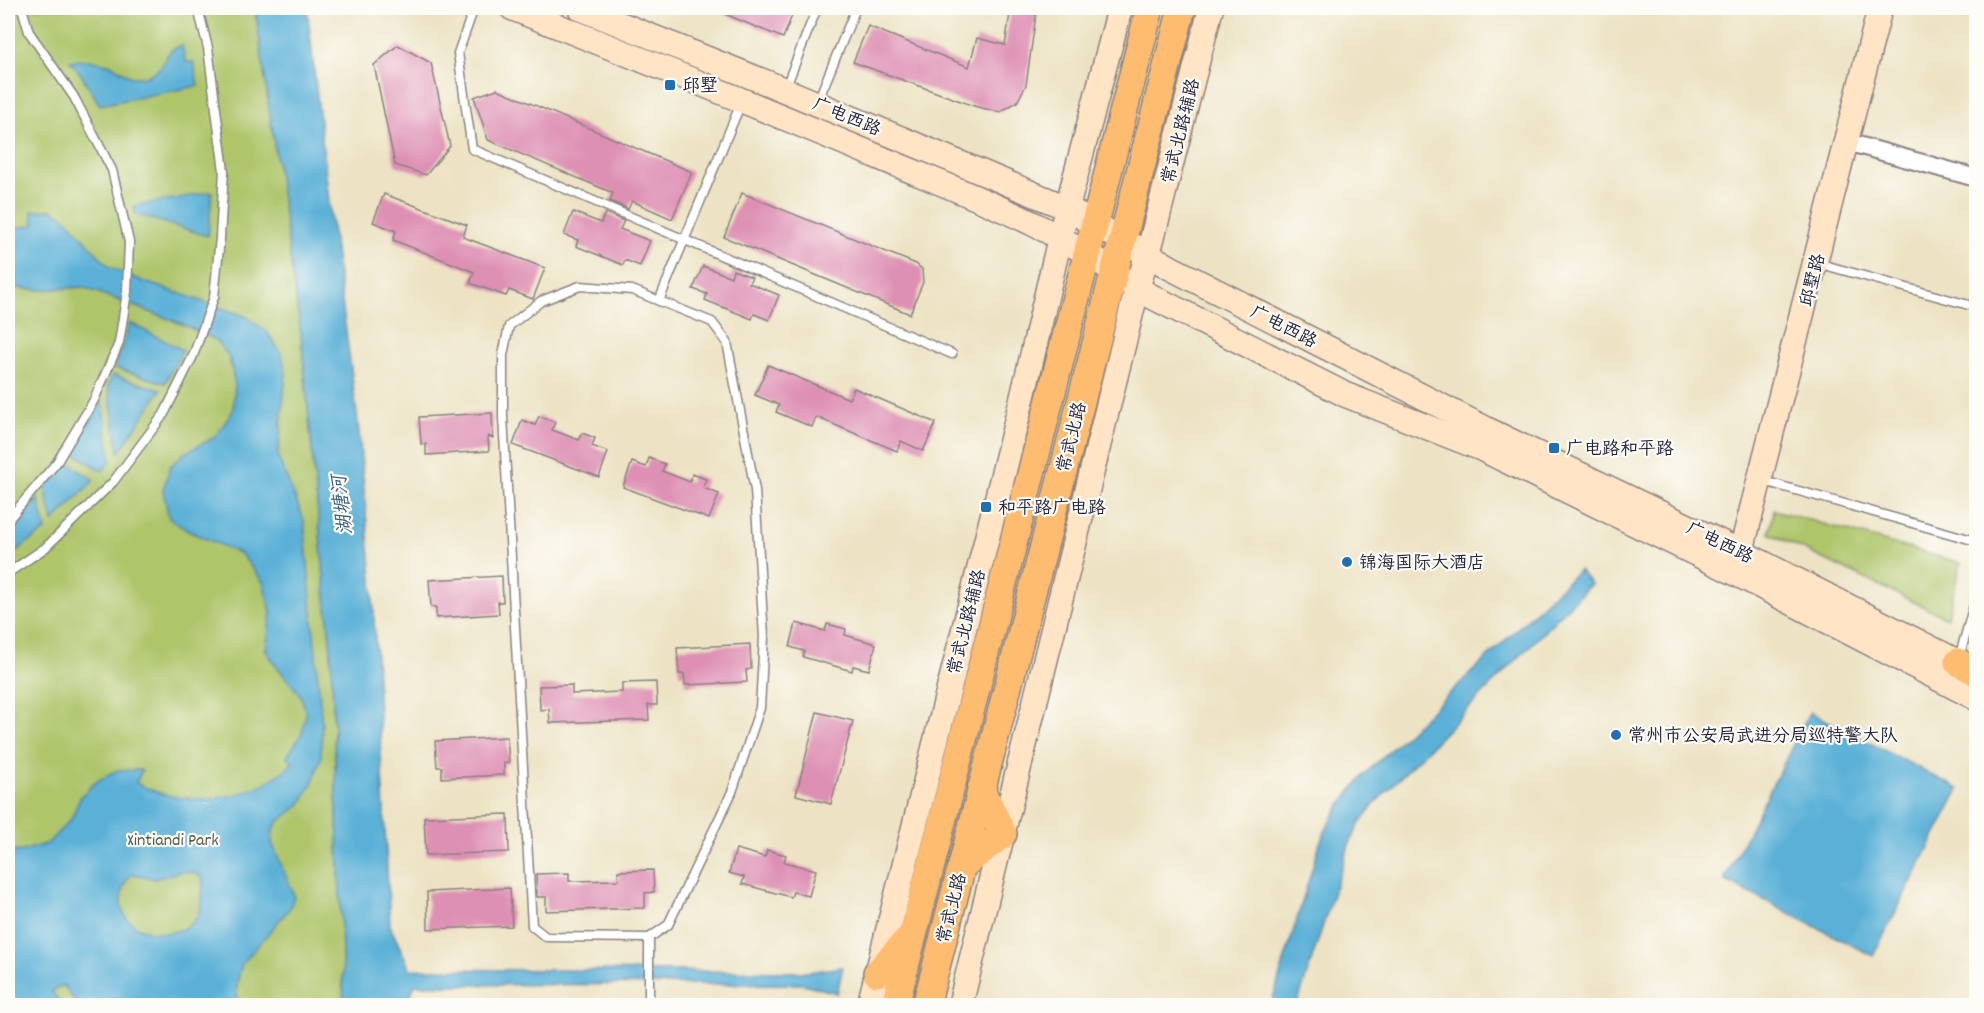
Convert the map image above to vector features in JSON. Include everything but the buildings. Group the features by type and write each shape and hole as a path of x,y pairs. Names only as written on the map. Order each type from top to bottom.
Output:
{"main road":[{"name":"广电西路","path":"512,8 742,99 1028,220 1087,252 1137,289 1346,395 1480,447 1736,573 1977,698"},
{"name":"广电西路","path":"580,8 621,15 784,90 1067,208 1095,222 1147,255 1488,430 1741,552 1967,667"},
{"path":"1067,208 1120,8"},
{"name":"常武北路","path":"895,1005 1150,8"},
{"name":"常武北路","path":"926,1005 1182,8"},
{"name":"常武北路辅路","path":"1137,289 1211,8"},
{"name":"邱墅路","path":"1741,552 1880,8"},
{"name":"常武北路辅路","path":"869,1005 1023,395 1067,208"},
{"path":"960,1005 1137,289"},
{"path":"981,789 1003,834"},
{"path":"962,866 1003,834"},
{"path":"878,973 914,933"}],"street":[{"path":"1847,142 1977,178"}],"lane":[{"path":"8,520 57,462 99,391 119,343 127,292 129,242 112,170 75,97 29,32 22,8"},
{"path":"8,573 45,548 113,482 164,414 193,356 214,297 224,171 208,48 198,8"},
{"path":"474,8 458,53 472,149 952,354"},
{"path":"784,90 817,8"},
{"path":"817,103 856,8"},
{"path":"659,301 742,99"},
{"path":"1816,263 1977,307"},
{"path":"580,286 632,290 712,322 727,342 755,490 764,638 760,708 732,792 668,925 649,938 546,937 532,926 503,429 503,355 509,326 541,301 580,286"},
{"path":"1760,480 1977,540"},
{"path":"1967,667 1977,598"},
{"path":"649,938 649,1005"}],"green space":[{"name":"Xintiandi Park","path":"8,8 255,8 301,334 331,650 344,1005 8,1005"},
{"path":"1774,510 1961,563 1947,618 1769,533"}],"water":[{"name":"湖塘河","path":"255,8 307,8 331,219 358,422 372,579 390,926 410,969 808,972 843,967 837,993 803,984 415,985 406,1005 344,1005 331,650 301,334"},
{"path":"182,45 186,62 194,62 198,86 100,105 70,61 89,60 112,65 131,77 146,77 160,68 171,50"},
{"path":"212,192 208,236 135,214 134,206"},
{"path":"8,193 17,228 34,225 32,211 52,210 64,216 109,267 142,281 245,316 267,332 281,353 286,371 278,457 304,520 322,725 321,758 312,784 300,805 278,822 273,830 272,843 294,895 291,907 242,964 236,990 238,1005 77,1005 63,985 52,991 61,1005 8,1005 8,852 23,851 48,843 71,819 81,796 97,781 117,770 142,770 136,783 171,796 204,799 252,789 293,763 287,757 302,733 306,714 301,696 266,650 271,612 263,582 241,554 188,531 169,518 163,490 170,467 183,454 215,437 233,411 235,384 229,357 216,340 182,324 83,287 40,290 8,287","holes":["183,871 198,874 203,881 201,905 197,917 188,926 163,933 149,931 137,926 127,918 122,907 122,893 125,882 132,874 155,879"]},
{"path":"130,323 183,350 165,383 115,368"},
{"path":"113,375 161,390 119,452 108,385"},
{"path":"102,401 111,461 102,471 72,452"},
{"path":"66,461 94,480 53,522 45,489"},
{"path":"38,499 46,530 12,554 8,546 8,530"},
{"path":"1579,570 1591,584 1377,801 1360,823 1349,845 1297,1005 1271,1005 1320,843 1329,823 1352,789 1367,772"},
{"path":"1810,712 1959,789 1873,956 1724,880"}],"place":[{"name":"邱墅","path":"670,85"},
{"name":"广电路和平路","path":"1554,448"},
{"name":"和平路广电路","path":"986,507"},
{"name":"锦海国际大酒店","path":"1347,562"},
{"name":"常州市公安局武进分局巡特警大队","path":"1616,735"}]}
